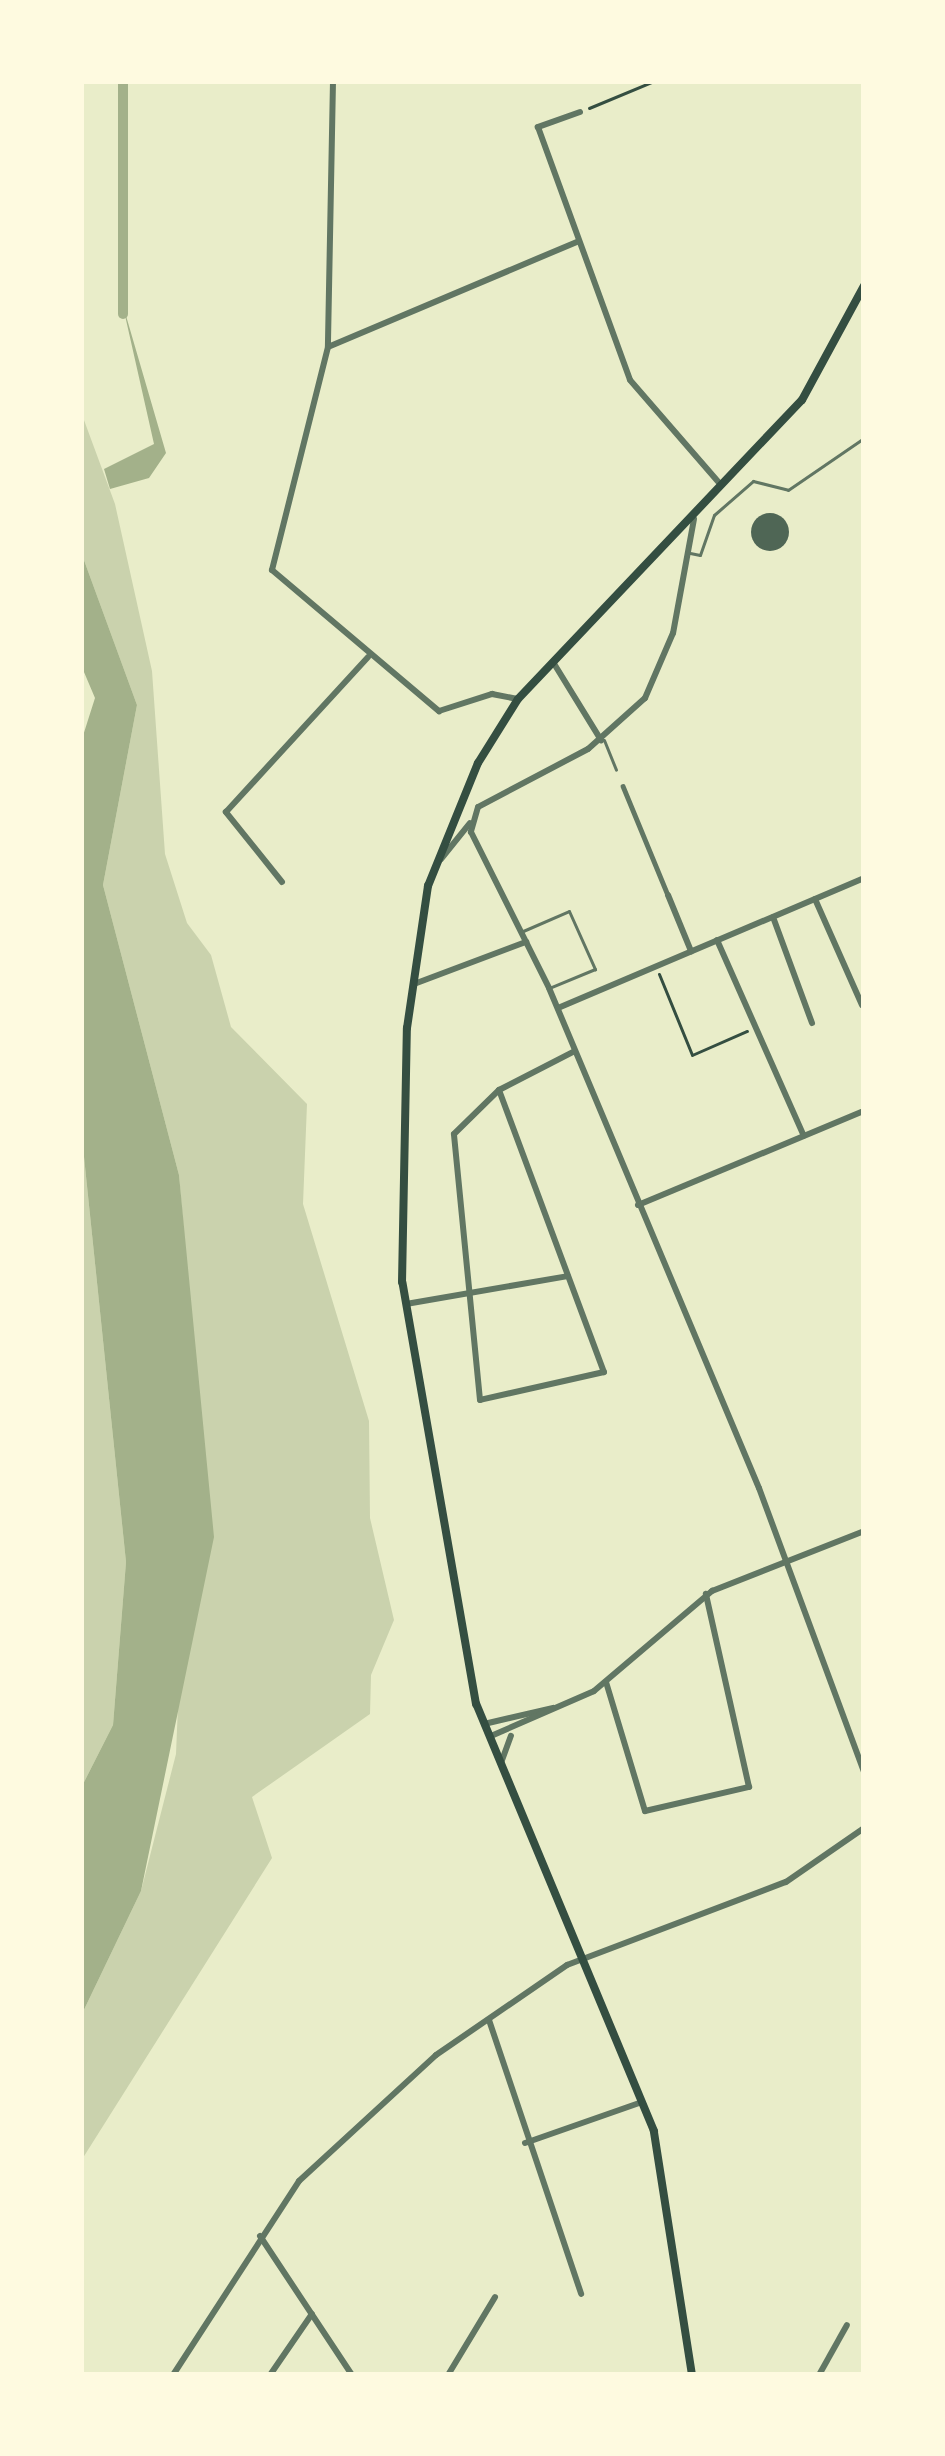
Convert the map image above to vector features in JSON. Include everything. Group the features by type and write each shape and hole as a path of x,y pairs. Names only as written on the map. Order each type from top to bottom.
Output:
{"main road":[{"path":"692,2375 673,2210 642,2102 484,1728 406,1304 398,1174 411,985 435,867 518,699 802,400 864,286"}],"street":[{"path":"333,81 328,347 272,570 368,658 439,711 492,694 518,699"},
{"path":"580,112 538,127 630,380 723,487"},
{"path":"328,347 579,241"},
{"path":"435,867 478,807 602,739 662,668 694,518"},
{"path":"282,882 226,812 368,658"},
{"path":"554,662 602,739"},
{"path":"623,786 692,951"},
{"path":"470,823 549,988 759,1488 778,1561 864,1772"},
{"path":"557,1009 863,882"},
{"path":"814,899 862,1005"},
{"path":"773,917 812,1023"},
{"path":"717,940 804,1136"},
{"path":"411,985 526,942"},
{"path":"499,1090 604,1372 480,1400 454,1134 499,1090 574,1051"},
{"path":"638,1205 864,1111"},
{"path":"406,1304 568,1276"},
{"path":"484,1728 518,1729 568,1705 606,1682 706,1594 778,1561 864,1531"},
{"path":"606,1682 645,1811 748,1786 706,1594"},
{"path":"484,1728 568,1705"},
{"path":"500,1769 518,1729"},
{"path":"173,2375 299,2181 489,2019 581,1959 785,1882 864,1828"},
{"path":"489,2019 525,2143 581,2294"},
{"path":"525,2143 642,2102"},
{"path":"260,2236 352,2375"},
{"path":"448,2375 496,2296"},
{"path":"270,2375 312,2314"},
{"path":"819,2375 847,2325"}],"lane":[{"path":"690,553 700,555 714,515 753,481 788,490 864,438"},
{"path":"602,739 616,770"},
{"path":"521,932 569,911 595,969 549,988"}],"path":[{"path":"580,112 654,81"},
{"path":"656,967 692,1054 754,1028"}],"shaded area":[{"path":"122,302 166,453 149,478 110,489 104,469 154,444"},
{"path":"81,412 115,504 152,671 165,854 187,923 211,955 231,1027 307,1104 303,1204 369,1421 370,1518 394,1620 371,1675 370,1714 252,1797 272,1858 81,2161 81,2016 141,1891 176,1754 193,1339 179,1175 103,885 137,705 81,552"},
{"path":"81,552 137,705 103,885 179,1175 214,1537 141,1891 81,2016 81,1788 113,1725 126,1562 81,1128 81,742 95,698 81,665"},
{"path":"81,1128 126,1562 113,1725 81,1788"}],"building":[{"path":"770,513 784,518 789,532 784,546 770,551 756,546 751,532 756,518"}],"waterway":[{"path":"123,81 123,314"}]}
